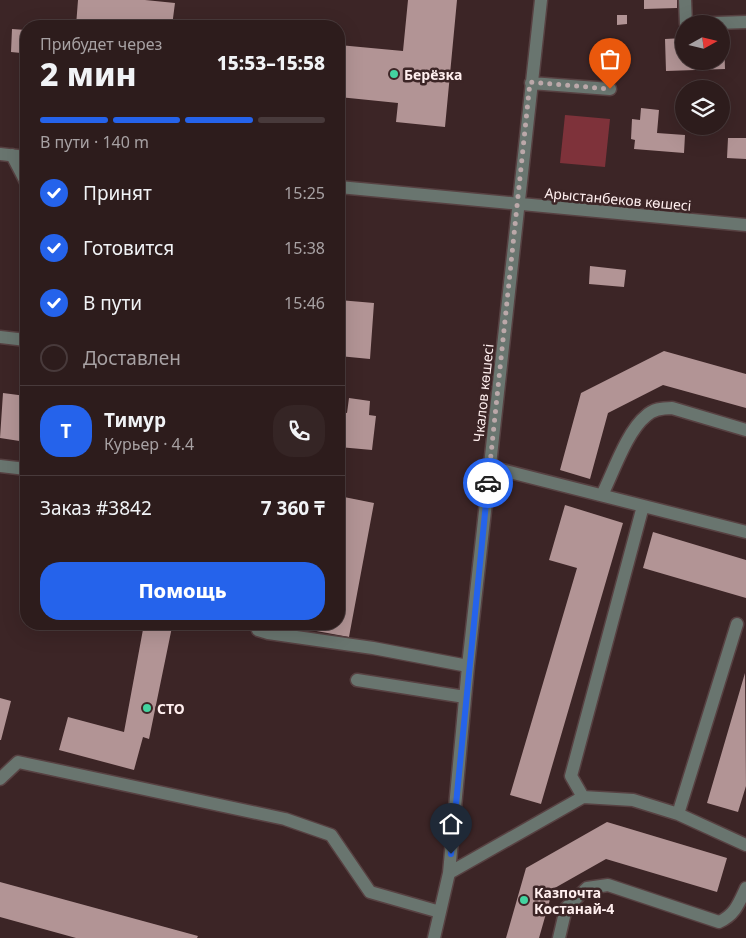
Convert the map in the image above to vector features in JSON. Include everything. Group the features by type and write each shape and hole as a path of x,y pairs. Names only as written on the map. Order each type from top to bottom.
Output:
{"street":[{"name":"Чкалов көшесі","path":"434,938 449,873 468,666 519,205 530,82 541,0"},
{"path":"685,0 686,24 746,22"},
{"path":"530,82 610,89"},
{"path":"6,155 20,156"},
{"path":"6,155 20,174"},
{"name":"Арыстанбеков көшесі","path":"345,188 746,225"},
{"path":"0,337 20,339"},
{"path":"602,495 636,425 647,414 660,408 672,408 746,430"},
{"path":"0,466 20,468"},
{"path":"490,467 746,532"},
{"path":"583,797 571,776 643,506"},
{"path":"678,814 737,624"},
{"path":"258,630 374,648 468,666"},
{"path":"357,680 465,697"},
{"path":"0,779 18,762 286,819 331,835 370,892 440,912"},
{"path":"449,873 583,797 633,800 678,814 746,845"},
{"path":"558,938 566,908 587,888 608,885 719,922 730,918 746,888"}],"shaded area":[{"path":"565,115 610,119 605,167 560,163"}],"building":[{"path":"78,0 145,0 175,3 173,20 76,20"},
{"name":"Берёзка","path":"408,0 457,0 445,127 396,122 398,103 345,98 345,46 403,51"},
{"path":"644,0 677,0 677,8 644,9"},
{"path":"617,15 627,15 627,24 617,25"},
{"path":"12,29 20,30 20,53 11,52"},
{"path":"675,38 675,70 696,70 666,71 665,39"},
{"path":"641,108 659,110 657,133 685,135 684,153 634,149 635,140 631,139 632,119 640,120"},
{"path":"728,138 746,138 746,159 727,158"},
{"path":"590,266 626,270 624,287 589,284"},
{"path":"345,301 374,303 370,359 345,357"},
{"path":"664,351 746,374 746,408 663,385 608,413 590,479 560,470 581,393"},
{"path":"3,393 20,395 20,441 0,438"},
{"path":"349,398 370,401 369,415 376,416 372,450 345,448 345,413 347,413"},
{"path":"345,497 374,503 349,637 311,630 345,630"},
{"path":"565,505 623,523 541,804 510,795 577,568 549,560"},
{"path":"653,532 746,560 746,598 643,568"},
{"path":"143,630 171,630 149,739 143,737 134,770 59,750 68,717 124,732"},
{"path":"745,673 746,786 738,812 707,803"},
{"path":"0,698 11,701 1,740 0,740"},
{"path":"607,822 727,858 717,892 606,859 553,889 539,938 506,938 526,868"},
{"path":"0,882 198,936 197,938 76,938 0,917"}],"way so far":[{"path":"488,483 519,205 530,82 610,89"}],"place":[{"name":"Берёзка","path":"394,74"},
{"name":"СТО","path":"147,708"},
{"name":"Казпочта Костанай-4","path":"524,900"}],"route":[{"path":"451,854 465,697 488,483"}]}
